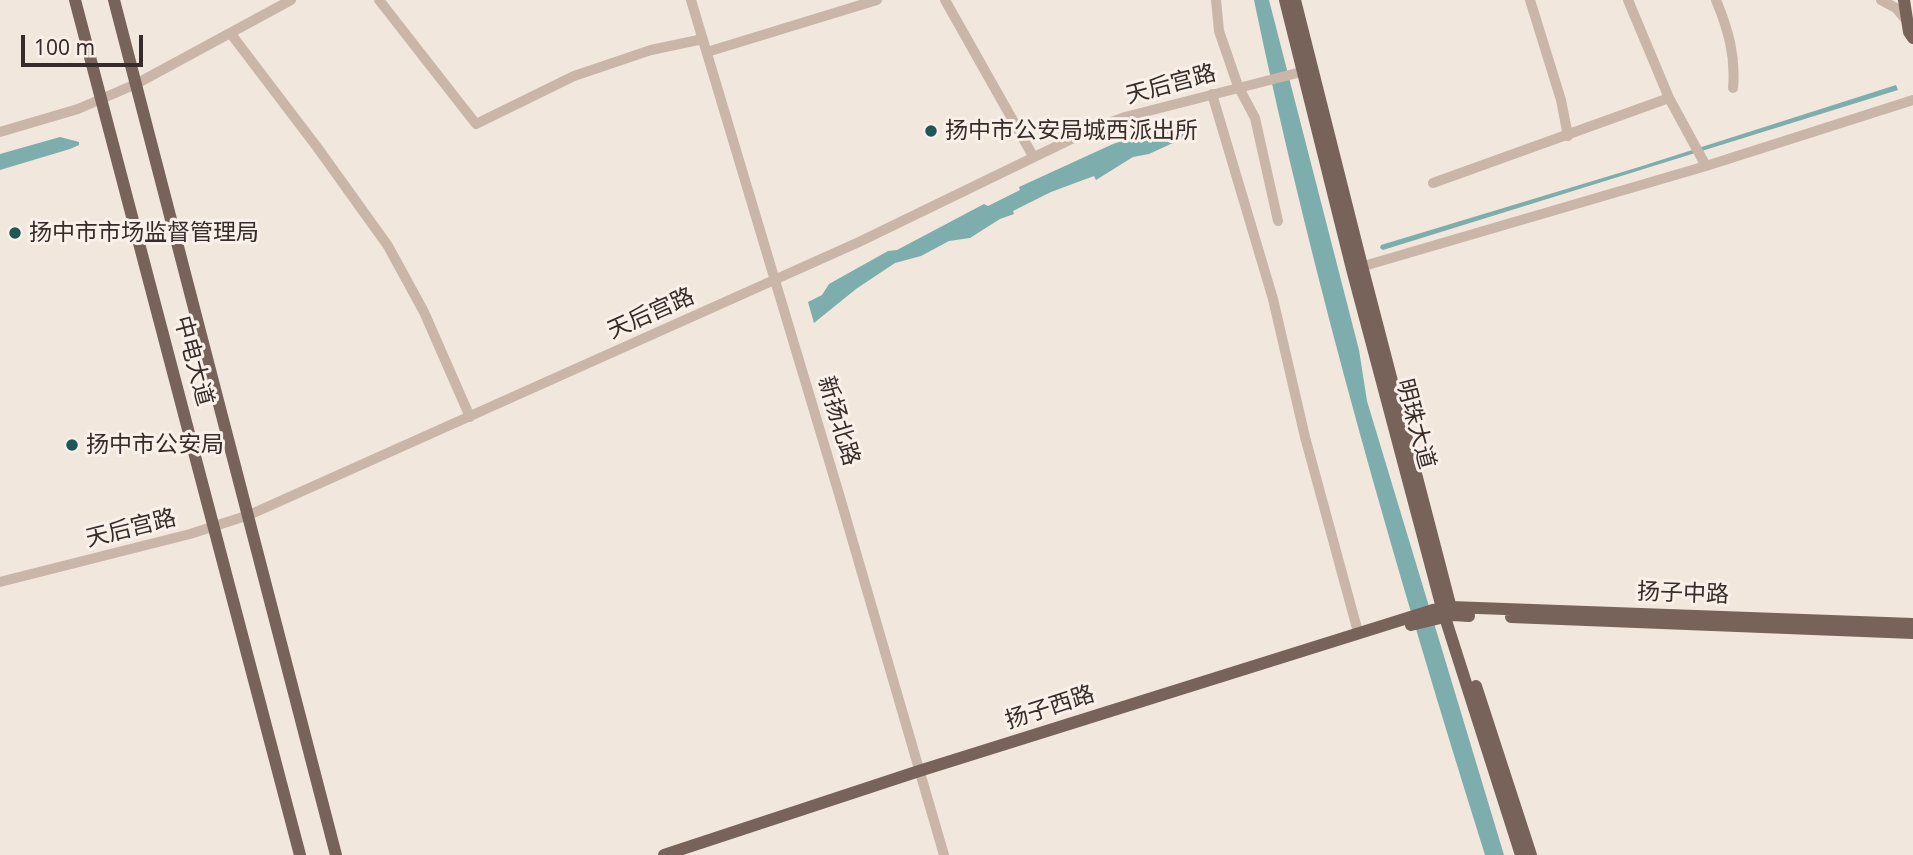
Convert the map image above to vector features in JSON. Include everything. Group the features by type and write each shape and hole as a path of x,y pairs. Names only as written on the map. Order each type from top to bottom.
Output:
{"main road":[{"name":"中电大道","path":"75,0 300,855"},
{"name":"中电大道","path":"114,0 336,855"},
{"name":"明珠大道","path":"1285,0 1357,268 1443,612 1521,855"},
{"name":"明珠大道","path":"1295,0 1303,71"},
{"path":"1904,0 1909,32 1913,38"},
{"name":"明珠大道","path":"1443,612 1531,855"},
{"name":"扬子西路","path":"690,855 920,775 1359,632 1443,612"},
{"name":"扬子中路","path":"1443,612 1913,624"},
{"name":"扬子中路","path":"1443,612 1913,633"},
{"name":"扬子西路","path":"664,855 1407,621"}],"street":[{"path":"0,132 102,100 291,0"},
{"path":"379,0 476,124 574,76 651,51 703,39"},
{"name":"新扬北路","path":"691,0 944,855"},
{"path":"707,52 877,0"},
{"path":"945,0 1033,156"},
{"path":"1216,0 1219,31 1238,86 1255,118 1278,221"},
{"path":"1530,0 1561,100 1568,136"},
{"path":"1628,0 1669,98 1705,164"},
{"path":"1716,0 1730,34 1733,88"},
{"path":"1881,0 1896,8 1907,21"},
{"path":"231,34 388,246 424,312 470,417"},
{"name":"天后宫路","path":"0,582 249,516 859,242 1033,156 1125,117 1303,71"},
{"path":"1212,94 1273,299 1305,438 1359,632"},
{"path":"1433,183 1669,98"},
{"path":"1357,268 1913,100"}],"water":[{"path":"1254,0 1269,0 1359,350 1367,401 1504,855 1485,855 1389,537 1303,216"},
{"path":"1896,85 1898,90 1383,250 1380,248 1381,245"},
{"path":"1182,121 1188,136 1149,154 1133,157 1096,180 1094,176 1051,192 1013,211 1014,214 1000,219 970,238 949,241 921,256 895,263 856,289 814,323 808,302 822,295 829,284 888,251 897,250 984,204 988,206 1020,190 1019,187 1113,144"},
{"path":"60,137 79,142 79,145 0,170 0,154"}],"place":[{"name":"扬中市公安局城西派出所","path":"931,131"},
{"name":"扬中市市场监督管理局","path":"15,233"},
{"name":"扬中市公安局","path":"72,445"}]}
